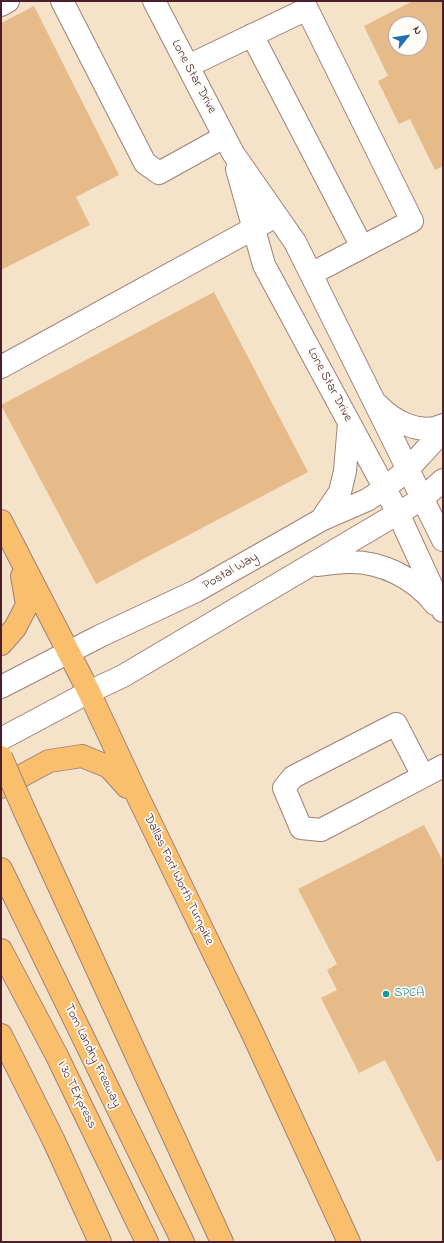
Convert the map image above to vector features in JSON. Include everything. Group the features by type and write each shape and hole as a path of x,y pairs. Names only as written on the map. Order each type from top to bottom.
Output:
{"main road":[{"name":"Dallas Fort Worth Turnpike","path":"1,522 89,692 139,799 247,1021 349,1242"},
{"path":"1,644 15,628 27,604 20,558"},
{"path":"1,787 49,761 82,756 109,767 139,799"},
{"path":"1,757 222,1242"},
{"name":"Tom Landry Freeway","path":"1,869 183,1242"},
{"name":"I 30 TEXpress","path":"1,950 57,1056 147,1242"},
{"path":"1,1035 53,1139 100,1242"}],"street":[{"path":"1,5 8,1"},
{"path":"62,1 145,164 159,172 229,145"},
{"name":"Lone Star Drive","path":"157,2 229,145 277,215 312,274 376,403 407,470 443,540"},
{"path":"188,66 306,9 412,221 312,274"},
{"path":"252,35 362,247"},
{"name":"Lone Star Drive","path":"229,145 264,265 398,514 443,612"},
{"path":"1,367 277,215"},
{"path":"376,403 387,414 412,427 437,428 443,425"},
{"path":"321,520 340,492 345,471 349,423"},
{"name":"Postal Way","path":"1,687 100,636 196,591 321,520 367,500 384,489 407,470 443,431"},
{"path":"1,739 89,692 123,676 398,514 422,499 443,480"},
{"path":"310,566 348,562 380,566 403,576 427,593 443,612"},
{"path":"423,776 396,724 293,777 284,788 301,828 321,830 443,766"}],"building":[{"path":"413,1 443,1 443,166 435,170 410,119 399,124 378,81 388,76 364,26"},
{"path":"34,6 119,175 76,197 90,225 1,270 1,23"},
{"path":"214,292 308,472 96,584 1,405"},
{"name":"SPCA","path":"424,825 443,861 443,1159 437,1162 385,1060 359,1073 321,998 337,990 327,970 337,964 298,889"}],"place":[{"name":"SPCA","path":"386,994"}]}
